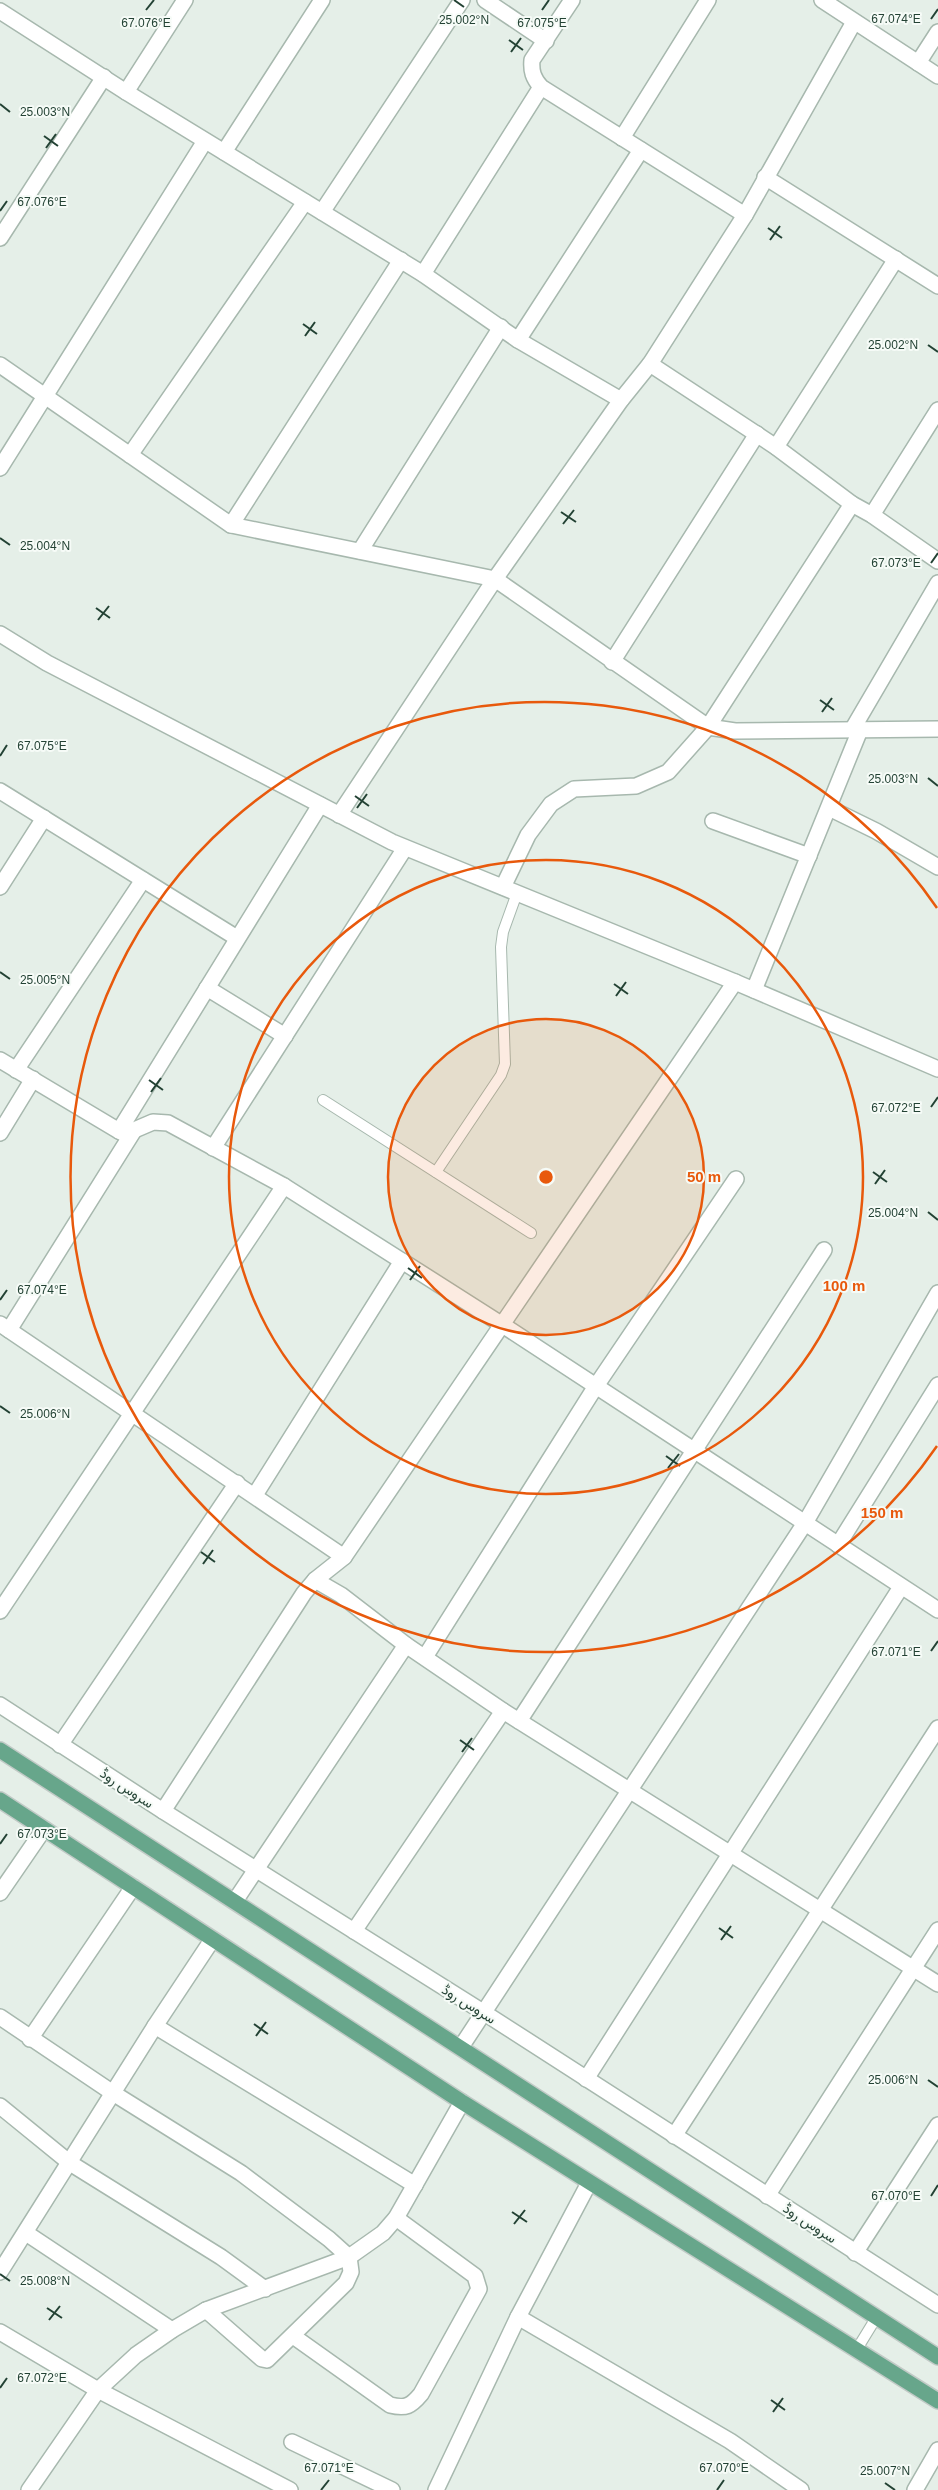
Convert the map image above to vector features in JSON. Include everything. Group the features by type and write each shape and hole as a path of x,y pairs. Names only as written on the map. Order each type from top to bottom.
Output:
{"main road":[{"path":"0,1750 938,2357"},
{"path":"0,1800 462,2102 938,2401"}],"street":[{"path":"126,92 185,0"},
{"path":"224,152 322,0"},
{"path":"322,212 462,0"},
{"path":"485,0 546,41"},
{"path":"572,0 532,60 531,69 535,80 541,87 745,215"},
{"path":"622,138 708,0"},
{"path":"822,0 938,76"},
{"path":"0,11 126,92 401,260 518,340 621,400"},
{"path":"339,815 496,579 621,400 650,364 745,215 854,22"},
{"path":"918,64 938,32"},
{"path":"0,238 104,77"},
{"path":"423,274 541,87"},
{"path":"0,468 47,396 205,141"},
{"path":"518,340 641,150"},
{"path":"765,177 938,286"},
{"path":"130,455 305,202"},
{"path":"776,447 896,259"},
{"path":"231,525 401,260"},
{"path":"360,551 500,327"},
{"path":"650,364 757,434 852,504 872,515 938,561"},
{"path":"0,365 231,525 496,579 612,662 708,727 735,731 938,729"},
{"path":"872,515 938,410"},
{"path":"612,662 757,434"},
{"path":"510,890 528,835 551,804 574,789 636,786 668,772 708,727 852,504"},
{"path":"754,990 829,808 856,730 938,583"},
{"path":"0,634 47,664 405,848 735,982 938,1069"},
{"path":"0,791 237,938"},
{"path":"320,805 207,988 126,1132 5,1327 344,1557"},
{"path":"829,808 876,831 938,867"},
{"path":"0,887 44,818"},
{"path":"713,821 809,856"},
{"path":"213,1148 405,848"},
{"path":"16,1070 143,880"},
{"path":"163,1811 304,1593 315,1580 344,1557 735,982"},
{"path":"207,988 285,1036"},
{"path":"0,1060 126,1132"},
{"path":"0,1134 33,1079"},
{"path":"126,1132 153,1122 168,1123 284,1186 501,1324 938,1610"},
{"path":"425,1657 596,1386 736,1179"},
{"path":"0,1610 284,1186"},
{"path":"519,1721 824,1250"},
{"path":"255,1496 402,1261"},
{"path":"461,2047 482,2012 631,1790 805,1523 938,1293"},
{"path":"838,1545 938,1385"},
{"path":"60,1745 237,1483"},
{"path":"315,1580 340,1595 406,1644 519,1721 938,1984"},
{"path":"586,2079 901,1586"},
{"path":"235,1901 406,1644"},
{"name":"سروس روڈ","path":"0,1705 938,2305"},
{"path":"354,1931 503,1710"},
{"path":"674,2136 938,1728"},
{"path":"0,1892 44,1829"},
{"path":"30,2039 132,1887"},
{"path":"767,2196 938,1930"},
{"path":"0,2272 155,2026 212,1940"},
{"path":"0,2017 113,2094 241,2172 329,2239 349,2257 351,2272 346,2283 274,2356 267,2360 262,2359 206,2310"},
{"path":"155,2026 415,2185"},
{"path":"29,2490 98,2390 136,2355 172,2330 206,2310 231,2299 265,2289 349,2257 383,2233 396,2218 462,2102"},
{"path":"0,2106 70,2163 221,2257 265,2289"},
{"path":"855,2253 938,2125"},
{"path":"436,2490 518,2317 589,2183"},
{"path":"292,2336 390,2405 403,2408 412,2406 421,2394 479,2289 475,2276 396,2218"},
{"path":"26,2233 172,2330"},
{"path":"518,2317 730,2441 801,2490"},
{"path":"0,2332 98,2390 290,2490"},
{"path":"292,2442 392,2490"},
{"path":"915,2490 938,2450"}],"lane":[{"path":"436,1172 501,1076 505,1064 502,939 510,890"},
{"path":"323,1100 531,1232"},
{"path":"857,2349 876,2318"}]}
